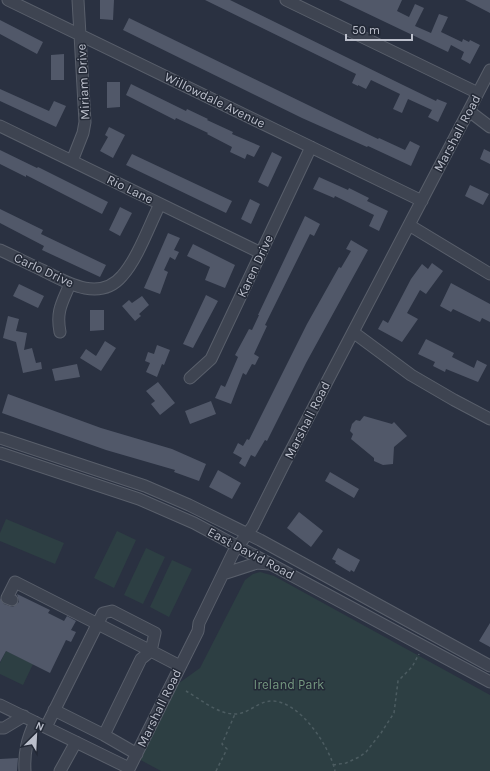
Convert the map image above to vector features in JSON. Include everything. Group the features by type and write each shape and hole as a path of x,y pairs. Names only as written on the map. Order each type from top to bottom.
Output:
{"street":[{"name":"Willowdale Avenue","path":"8,0 422,200"},
{"name":"Miriam Drive","path":"72,161 84,133 85,122 78,0"},
{"path":"286,0 478,93"},
{"name":"Marshall Road","path":"129,770 223,574 239,546 257,520 490,70"},
{"path":"469,111 490,127"},
{"name":"Rio Lane","path":"0,126 261,253"},
{"name":"Karen Drive","path":"190,378 211,359 311,147"},
{"name":"Carlo Drive","path":"0,250 70,284 95,289 114,284 121,278 128,268 160,204"},
{"path":"409,226 490,274"},
{"path":"60,332 57,318 70,284"},
{"path":"353,332 411,375 490,419"},
{"name":"East David Road","path":"0,438 167,495 248,534 490,666"},
{"name":"East David Road","path":"0,453 139,499 194,522 490,682"},
{"path":"223,574 257,563 274,565"},
{"path":"12,600 7,598 15,582 180,666"},
{"path":"46,727 103,613 112,610 155,633 151,651 141,659 104,735"},
{"path":"0,705 129,770"},
{"path":"54,710 104,735 137,754"},
{"path":"0,728 4,728 24,716"},
{"path":"25,771 24,756 27,739 35,722"},
{"path":"60,771 76,742"}],"path":[{"path":"334,765 346,763 359,757 366,752 381,733 394,713 398,681 412,667 419,654"},
{"path":"186,691 221,711 235,714 246,713 263,703 271,701 286,705 303,717 312,727 327,750 334,765 335,771"},
{"path":"216,771 227,749 222,744 235,714"}],"green space":[{"path":"6,519 64,543 55,564 0,541 0,533"},
{"path":"117,531 136,540 114,588 94,578"},
{"path":"146,548 165,557 143,604 124,595"},
{"path":"172,560 192,569 169,617 150,607"},
{"name":"Ireland Park","path":"260,572 274,576 490,695 490,771 161,771 135,757 168,691 200,668 245,580 253,574"},
{"path":"6,651 33,664 23,685 0,674 0,663"}],"building":[{"path":"100,0 114,0 113,20 100,19"},
{"path":"205,0 230,0 436,101 437,99 447,103 438,122 428,117 432,110 408,99 402,113 393,109 400,94 371,80 366,89 358,86 352,83 356,74"},
{"path":"339,0 402,0 397,11 409,17 415,4 424,8 415,26 431,33 439,14 448,17 441,32 462,42 463,39 469,42 470,40 480,45 470,64 461,59 464,52 451,45 448,52"},
{"path":"465,0 490,0 490,13"},
{"path":"129,18 378,139 379,138 405,150 410,141 420,146 411,166 302,118 123,30"},
{"path":"0,20 43,42 37,54 0,34"},
{"path":"64,54 64,80 51,80 51,55"},
{"path":"107,82 120,82 120,107 107,108"},
{"path":"131,84 186,111 187,109 208,119 207,120 233,132 232,134 260,146 254,157 247,154 245,159 230,152 232,147 207,134 208,133 176,118 175,120 126,95"},
{"path":"0,89 49,111 54,101 66,106 56,127 0,101"},
{"path":"109,127 125,135 113,158 100,151 108,137 105,135"},
{"path":"484,149 490,152 490,164 480,159"},
{"path":"0,150 108,202 102,214 26,175 26,177 0,164"},
{"path":"272,152 282,157 268,187 258,182"},
{"path":"132,154 232,201 226,213 126,165"},
{"path":"319,177 348,190 349,188 369,198 367,201 388,211 379,231 369,226 374,215 335,196 334,198 313,189"},
{"path":"470,185 489,194 483,205 465,196"},
{"path":"250,199 260,204 251,224 241,219"},
{"path":"120,207 132,213 120,236 109,230"},
{"path":"0,209 43,230 41,234 106,265 100,277 42,250 44,246 0,223"},
{"path":"305,216 320,224 314,236 310,234 265,325 267,326 254,354 259,357 255,365 252,364 246,375 243,373 231,404 215,398 221,385 225,387 238,357 235,355 249,329 252,330"},
{"path":"168,233 180,238 174,250 179,252 175,260 170,257 164,270 168,272 160,294 144,288"},
{"path":"351,240 368,250 306,363 267,441 265,440 255,457 251,455 245,467 239,463 242,458 233,453 238,443 243,446 247,439 249,440 307,324 339,267 341,268 351,251 346,249"},
{"path":"193,244 235,265 225,288 205,280 210,267 187,256"},
{"path":"432,263 443,271 426,294 420,290 407,313 418,319 402,342 378,329 383,320 388,323 411,279 422,264 428,269"},
{"path":"451,283 490,304 490,322 482,318 480,322 453,309 451,312 440,306"},
{"path":"19,284 44,296 38,308 13,296"},
{"path":"206,295 218,301 193,348 183,344"},
{"path":"142,296 149,305 139,314 141,316 135,321 122,306 129,300 132,303"},
{"path":"90,310 104,310 104,330 90,331"},
{"path":"8,316 19,319 16,331 27,333 24,350 32,348 36,363 41,362 42,369 23,373 16,342 3,338"},
{"path":"426,339 454,353 452,357 474,368 477,360 487,365 478,382 446,369 445,372 433,366 435,362 418,354"},
{"path":"105,341 116,348 101,371 80,358 86,349 96,356"},
{"path":"157,345 170,350 157,377 146,372 150,363 145,361 148,352 154,354"},
{"path":"77,364 80,377 55,381 52,369"},
{"path":"158,382 175,403 160,415 151,404 155,401 146,391"},
{"path":"8,394 101,428 172,449 206,464 199,481 174,472 175,470 106,450 2,413"},
{"path":"211,401 216,414 190,424 185,411"},
{"path":"364,416 392,424 394,422 407,436 394,447 393,464 383,465 374,461 374,458 351,439 353,434 350,431 352,424 356,420 360,421"},
{"path":"218,470 241,483 232,499 209,487"},
{"path":"330,472 359,489 354,498 325,481"},
{"path":"299,512 323,531 311,547 287,528"},
{"path":"338,548 360,560 354,572 351,570 350,572 335,563 336,561 332,559"},
{"path":"17,594 50,610 48,613 64,621 67,616 76,621 71,630 76,632 71,642 66,640 50,673 6,651 0,662 0,598 4,604 13,607 19,602"},
{"path":"490,623 490,647 479,641"},
{"path":"18,758 17,771 0,771 0,759"}]}
